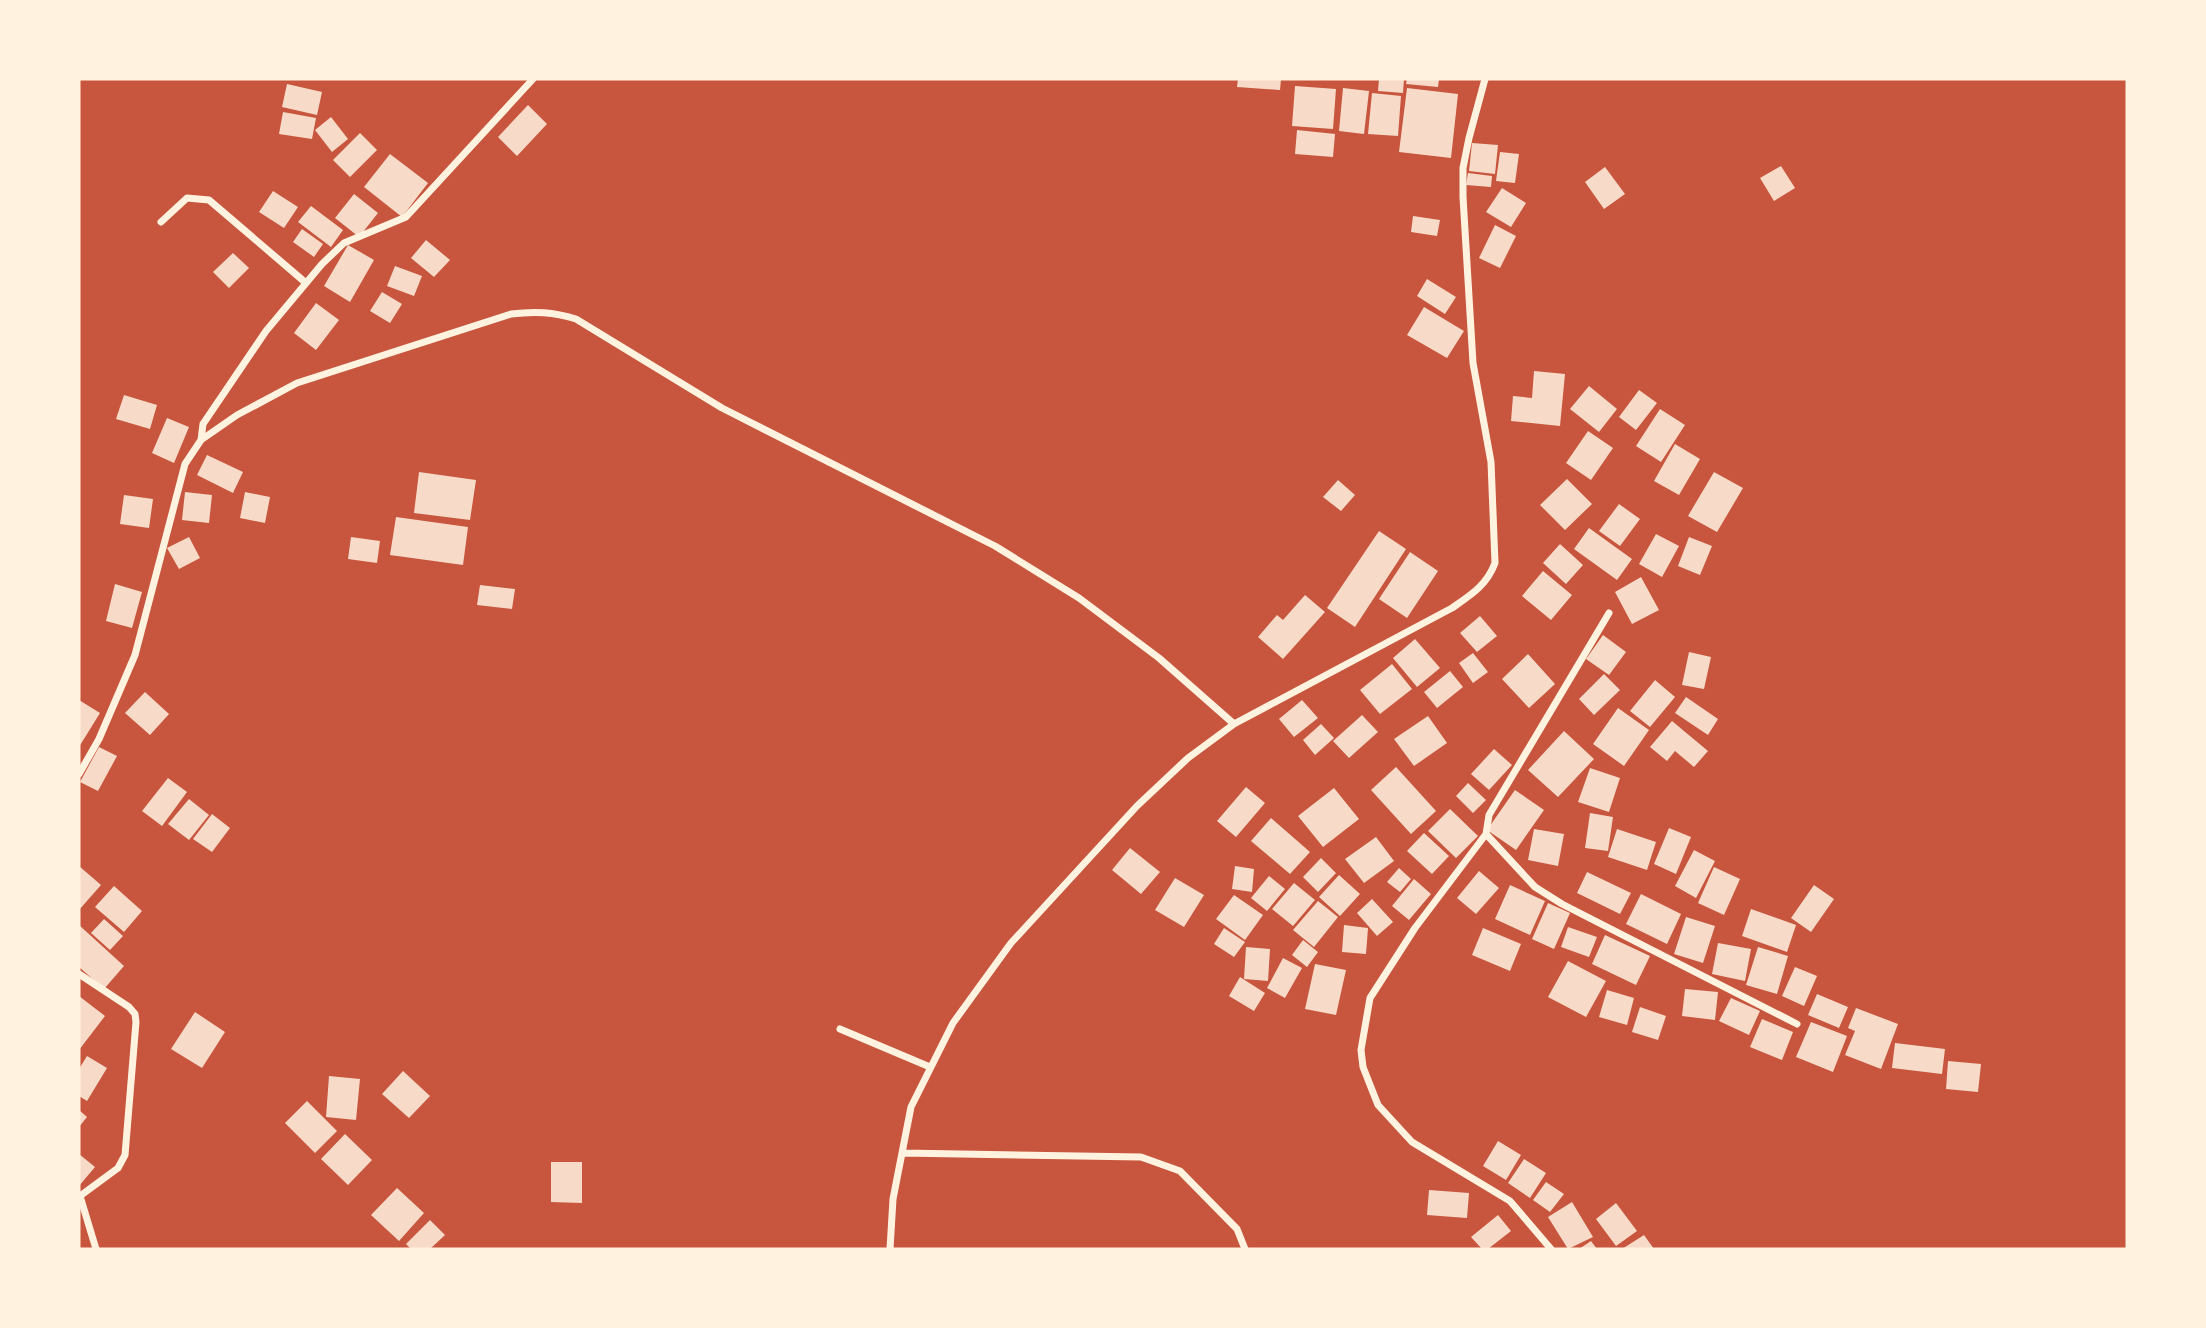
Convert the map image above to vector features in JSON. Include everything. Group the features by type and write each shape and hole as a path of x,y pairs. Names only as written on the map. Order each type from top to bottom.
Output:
{"street":[{"path":"201,440 204,424 266,331 306,283 344,243 406,217 533,79"},
{"path":"890,1249 893,1199 911,1107 953,1023 1011,943 1137,806 1188,758 1234,724 1452,608 1476,591 1490,575 1495,563 1491,462 1472,363 1463,188 1469,138 1485,79"},
{"path":"161,222 187,198 209,200 306,283"},
{"path":"79,774 99,739 135,655 185,464 201,440 237,415 297,383 511,314 551,312 576,319 605,334 722,408 995,546 1089,605 1159,658 1234,724"},
{"path":"1551,1249 1510,1201 1412,1142 1378,1105 1363,1068 1361,1050 1370,998 1415,928 1486,834 1489,816 1609,612"},
{"path":"1486,834 1535,887 1562,904 1797,1024"},
{"path":"79,974 129,1007 135,1014 136,1022 125,1155 118,1168 80,1196 96,1249"},
{"path":"840,1029 930,1067"},
{"path":"902,1153 1141,1157 1180,1171 1237,1230 1245,1249"}],"building":[{"path":"1238,79 1281,79 1280,90 1237,87"},
{"path":"1379,79 1404,79 1403,93 1378,91"},
{"path":"1407,79 1439,79 1438,87 1406,84"},
{"path":"287,84 322,92 317,115 282,107"},
{"path":"1295,86 1336,89 1333,129 1292,126"},
{"path":"1343,88 1369,91 1364,134 1339,131"},
{"path":"1407,88 1458,94 1451,158 1399,152"},
{"path":"1372,93 1401,96 1398,136 1368,134"},
{"path":"528,105 547,124 517,156 498,137"},
{"path":"283,112 316,118 312,139 279,134"},
{"path":"331,117 348,139 332,152 315,130"},
{"path":"1297,130 1335,134 1333,157 1295,154"},
{"path":"360,133 377,150 350,177 333,160"},
{"path":"1472,143 1498,145 1495,174 1469,171"},
{"path":"1500,152 1519,154 1515,183 1496,181"},
{"path":"390,154 428,183 402,217 364,187"},
{"path":"1781,166 1795,188 1774,201 1760,178"},
{"path":"1605,167 1625,194 1604,209 1585,182"},
{"path":"1468,173 1492,176 1491,187 1466,185"},
{"path":"1502,188 1526,203 1511,227 1486,212"},
{"path":"273,191 298,207 284,228 259,212"},
{"path":"354,194 378,213 359,237 335,218"},
{"path":"311,206 343,230 331,247 298,222"},
{"path":"1413,216 1440,220 1437,236 1411,232"},
{"path":"1495,225 1516,236 1500,268 1479,258"},
{"path":"302,229 323,244 314,257 293,242"},
{"path":"426,240 450,260 434,277 411,258"},
{"path":"348,245 374,260 350,302 324,286"},
{"path":"233,253 249,268 229,288 213,272"},
{"path":"395,266 422,276 414,296 387,286"},
{"path":"1427,279 1456,297 1445,314 1417,296"},
{"path":"382,292 402,304 390,323 370,311"},
{"path":"316,303 339,320 316,350 294,333"},
{"path":"1424,307 1464,331 1447,358 1407,335"},
{"path":"1534,371 1565,374 1560,426 1511,421 1513,396 1532,398"},
{"path":"1589,386 1617,409 1599,432 1570,409"},
{"path":"1639,390 1657,403 1636,430 1619,417"},
{"path":"124,395 157,405 150,429 116,419"},
{"path":"1660,409 1685,425 1661,462 1636,446"},
{"path":"167,418 189,427 174,463 152,453"},
{"path":"1588,431 1613,448 1591,480 1566,463"},
{"path":"1675,444 1700,459 1679,495 1654,481"},
{"path":"207,455 243,472 233,493 197,475"},
{"path":"419,472 476,480 470,520 414,513"},
{"path":"1714,472 1743,488 1717,532 1688,516"},
{"path":"1567,479 1592,504 1565,530 1540,505"},
{"path":"1338,480 1355,495 1341,511 1323,497"},
{"path":"185,492 212,495 209,523 182,520"},
{"path":"245,492 270,497 265,523 240,518"},
{"path":"124,495 153,499 149,528 120,524"},
{"path":"1619,504 1640,519 1620,546 1599,531"},
{"path":"396,517 468,527 463,565 390,555"},
{"path":"1589,528 1632,559 1617,580 1574,549"},
{"path":"1379,531 1406,549 1355,627 1327,608"},
{"path":"1656,534 1679,546 1662,577 1639,564"},
{"path":"189,537 200,558 179,569 167,548"},
{"path":"351,537 380,541 377,563 348,559"},
{"path":"1689,537 1712,546 1700,575 1678,566"},
{"path":"1560,544 1583,565 1566,584 1543,563"},
{"path":"1410,552 1438,571 1407,618 1379,599"},
{"path":"1543,571 1572,595 1551,620 1522,596"},
{"path":"1641,577 1659,610 1632,624 1615,592"},
{"path":"115,584 142,592 132,628 106,621"},
{"path":"480,585 515,589 512,609 477,605"},
{"path":"1305,595 1325,612 1283,659 1258,637 1277,615 1283,620"},
{"path":"1480,616 1497,636 1477,652 1460,633"},
{"path":"1603,635 1626,652 1609,675 1586,659"},
{"path":"1415,639 1440,668 1417,687 1393,658"},
{"path":"1689,652 1711,657 1704,689 1682,685"},
{"path":"1473,653 1488,672 1473,683 1459,663"},
{"path":"1528,654 1555,684 1529,708 1502,679"},
{"path":"1392,664 1412,689 1380,714 1360,690"},
{"path":"1450,671 1463,687 1437,708 1424,692"},
{"path":"1604,674 1620,690 1594,715 1579,699"},
{"path":"1655,680 1675,697 1650,727 1630,711"},
{"path":"145,692 169,714 150,735 125,713"},
{"path":"1686,697 1718,719 1708,735 1675,713"},
{"path":"79,700 100,713 79,747"},
{"path":"1302,700 1318,718 1294,737 1279,719"},
{"path":"1618,708 1649,730 1624,766 1593,744"},
{"path":"1362,715 1378,732 1349,758 1333,741"},
{"path":"1428,716 1447,743 1414,766 1394,739"},
{"path":"1672,721 1708,751 1694,767 1675,751 1667,761 1650,747"},
{"path":"1321,724 1334,738 1315,755 1303,740"},
{"path":"1564,731 1594,759 1558,797 1528,770"},
{"path":"99,747 117,756 98,791 80,782"},
{"path":"1494,749 1512,765 1489,790 1471,774"},
{"path":"1396,767 1436,811 1411,834 1371,790"},
{"path":"1590,768 1620,778 1609,812 1578,802"},
{"path":"168,778 187,792 162,826 142,811"},
{"path":"1468,783 1486,800 1473,813 1456,796"},
{"path":"1246,787 1265,803 1236,837 1217,821"},
{"path":"1334,788 1359,819 1323,847 1298,816"},
{"path":"1515,790 1544,810 1516,850 1487,830"},
{"path":"189,799 209,815 189,840 168,824"},
{"path":"1450,809 1478,836 1456,858 1428,831"},
{"path":"1590,813 1613,817 1608,851 1585,848"},
{"path":"212,814 230,828 212,852 193,839"},
{"path":"1271,818 1310,852 1290,874 1251,841"},
{"path":"1669,828 1691,837 1676,874 1654,864"},
{"path":"1534,829 1564,834 1558,866 1528,860"},
{"path":"1617,829 1656,842 1647,870 1608,857"},
{"path":"1424,833 1449,856 1432,874 1407,851"},
{"path":"1376,837 1394,861 1364,883 1345,859"},
{"path":"1130,848 1160,872 1141,894 1112,870"},
{"path":"1694,850 1715,861 1696,898 1675,886"},
{"path":"1321,858 1336,873 1318,892 1303,877"},
{"path":"79,866 101,885 79,910"},
{"path":"1235,866 1254,869 1252,892 1232,889"},
{"path":"1714,867 1740,879 1724,915 1698,903"},
{"path":"1399,868 1411,879 1400,892 1387,882"},
{"path":"1479,871 1499,888 1476,914 1457,898"},
{"path":"1587,872 1631,893 1620,914 1577,893"},
{"path":"1339,875 1360,894 1340,916 1319,897"},
{"path":"1269,876 1285,889 1267,911 1251,898"},
{"path":"1175,878 1204,895 1184,927 1155,910"},
{"path":"1414,879 1431,894 1409,920 1392,906"},
{"path":"1294,883 1315,900 1293,926 1272,909"},
{"path":"1510,885 1545,901 1530,935 1495,919"},
{"path":"1814,885 1834,899 1811,932 1791,918"},
{"path":"114,886 142,911 124,932 95,907"},
{"path":"1641,894 1681,914 1667,944 1626,924"},
{"path":"1234,895 1263,915 1245,940 1216,919"},
{"path":"1372,899 1393,922 1377,936 1357,913"},
{"path":"1318,901 1338,917 1314,947 1293,930"},
{"path":"1548,903 1570,913 1554,949 1532,939"},
{"path":"1751,909 1796,925 1787,952 1742,936"},
{"path":"1686,917 1715,926 1703,963 1674,954"},
{"path":"104,919 123,936 110,950 91,933"},
{"path":"79,925 124,966 104,989 79,967"},
{"path":"1344,925 1368,928 1366,954 1342,952"},
{"path":"1568,927 1597,937 1589,957 1561,947"},
{"path":"1224,928 1245,942 1234,957 1214,944"},
{"path":"1483,928 1521,944 1510,971 1472,955"},
{"path":"1605,935 1650,956 1636,985 1592,964"},
{"path":"1303,940 1318,952 1307,967 1292,955"},
{"path":"1718,943 1751,949 1745,981 1712,974"},
{"path":"1246,947 1270,949 1268,981 1244,979"},
{"path":"1758,947 1788,956 1777,994 1746,985"},
{"path":"1283,958 1302,968 1285,998 1267,988"},
{"path":"1568,961 1606,981 1586,1017 1548,997"},
{"path":"1315,964 1346,970 1336,1015 1305,1009"},
{"path":"1795,967 1817,976 1804,1006 1782,996"},
{"path":"1240,977 1265,993 1254,1011 1229,996"},
{"path":"1685,989 1718,992 1715,1020 1682,1016"},
{"path":"1607,990 1634,998 1627,1025 1599,1017"},
{"path":"1817,994 1848,1007 1839,1028 1808,1015"},
{"path":"79,996 105,1016 79,1050"},
{"path":"1731,998 1760,1011 1749,1035 1719,1021"},
{"path":"1640,1007 1666,1016 1658,1040 1632,1032"},
{"path":"1856,1008 1898,1024 1881,1069 1845,1055 1855,1031 1848,1028"},
{"path":"195,1012 225,1032 202,1068 171,1049"},
{"path":"1762,1019 1793,1032 1782,1060 1750,1047"},
{"path":"1811,1022 1847,1036 1833,1072 1796,1057"},
{"path":"1895,1043 1945,1049 1942,1074 1892,1068"},
{"path":"87,1056 107,1068 87,1101 79,1096 79,1069"},
{"path":"1948,1061 1981,1064 1978,1092 1946,1089"},
{"path":"403,1071 430,1096 409,1118 382,1094"},
{"path":"329,1076 360,1079 356,1120 326,1117"},
{"path":"307,1101 337,1131 315,1153 285,1123"},
{"path":"79,1110 87,1117 79,1127"},
{"path":"345,1134 372,1160 348,1185 321,1159"},
{"path":"1498,1141 1521,1155 1506,1180 1483,1166"},
{"path":"79,1154 95,1167 79,1186"},
{"path":"1524,1159 1546,1173 1530,1198 1508,1183"},
{"path":"551,1162 582,1162 582,1203 551,1202"},
{"path":"1546,1182 1564,1194 1550,1212 1533,1200"},
{"path":"397,1188 424,1213 399,1241 371,1215"},
{"path":"1429,1190 1469,1193 1467,1218 1427,1215"},
{"path":"1572,1202 1593,1237 1568,1249 1548,1217"},
{"path":"1616,1203 1637,1231 1616,1246 1596,1219"},
{"path":"1498,1215 1511,1231 1488,1249 1482,1249 1471,1237"},
{"path":"430,1220 445,1235 430,1249 411,1249 406,1244"},
{"path":"1644,1235 1654,1249 1622,1249"},
{"path":"1591,1241 1597,1249 1579,1249"}]}
